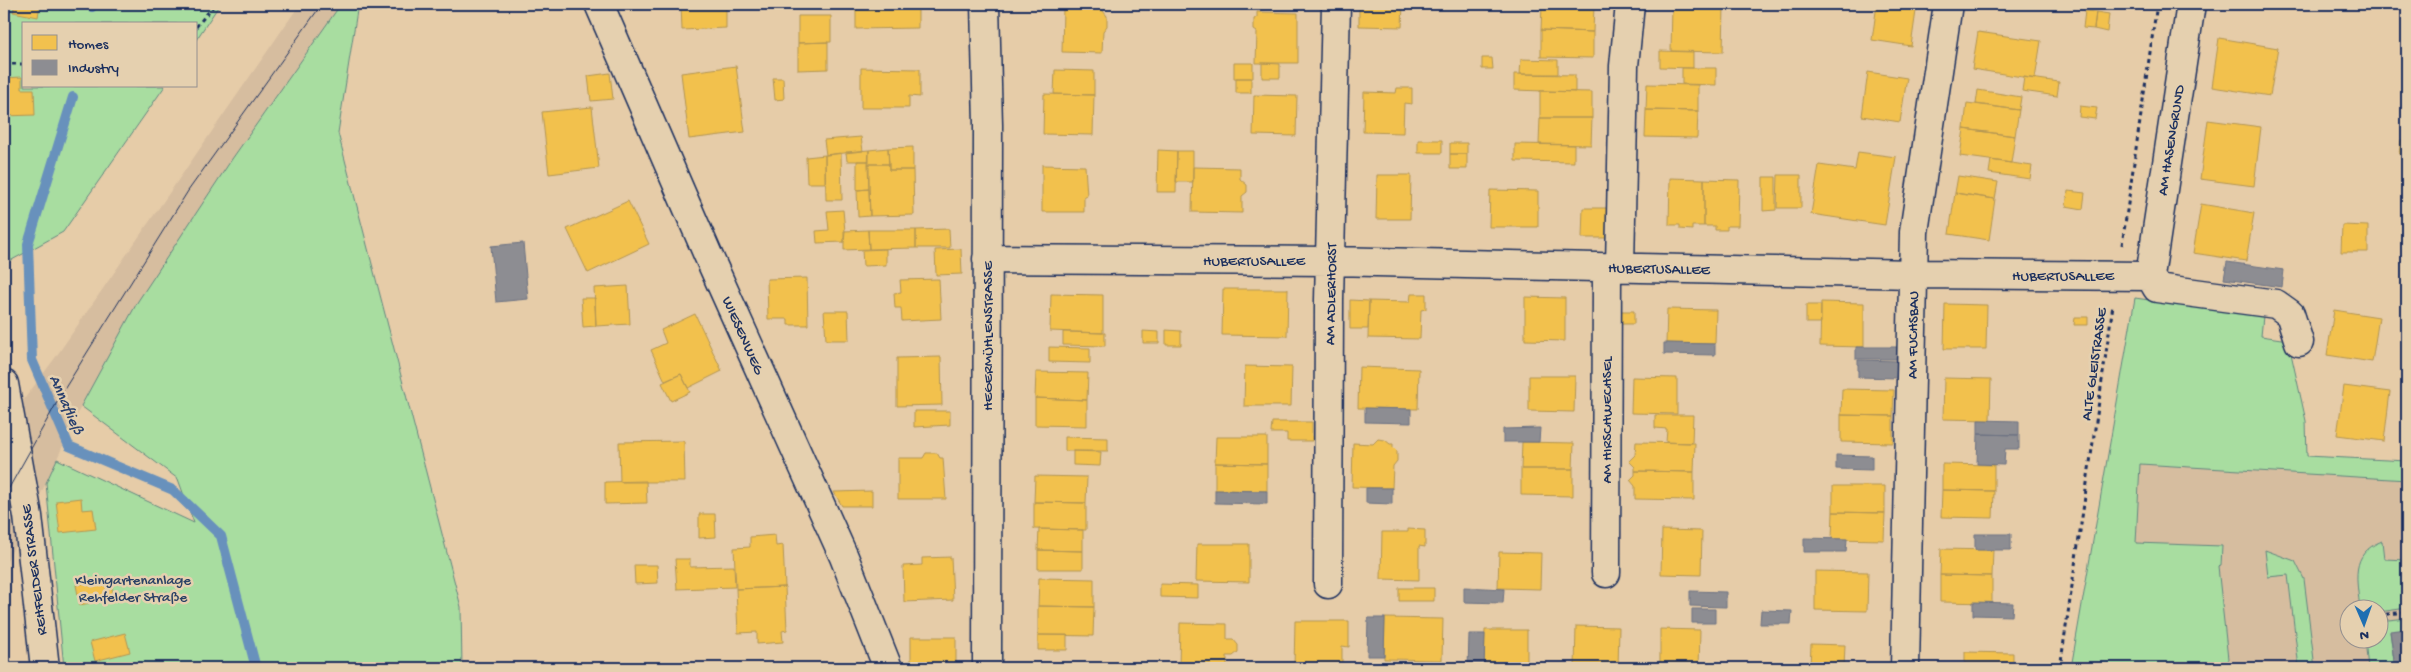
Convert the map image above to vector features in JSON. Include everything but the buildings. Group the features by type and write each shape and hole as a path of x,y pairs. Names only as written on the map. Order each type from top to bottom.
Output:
{"street":[{"name":"WIESENWEG","path":"599,4 844,558 888,668"},
{"name":"HEGERMÜHLENSTRASSE","path":"985,4 988,125 987,668"},
{"name":"AM ADLERHORST","path":"1328,584 1329,300 1332,261 1336,4"},
{"name":"AM HIRSCHWECHSEL","path":"1606,573 1614,267 1624,66 1630,4"},
{"name":"AM FUCHSBAU","path":"1905,668 1914,232 1948,4"},
{"name":"AM HASENGRUND","path":"2150,276 2191,4"},
{"name":"HUBERTUSALLEE","path":"988,259 1332,261 1913,274 2150,276"},
{"path":"2150,276 2157,288 2276,304 2290,314 2299,342"},
{"name":"REHFELDER STRASSE","path":"4,384 28,516 45,668"}],"path":[{"path":"198,25 215,4"},
{"name":"ALTE GLEISTRASSE","path":"2060,668 2157,4"},
{"path":"4,64 22,64"},
{"path":"2388,614 2407,612"}],"shaded area":[{"path":"300,4 341,4 232,159 81,406 46,483 4,567 4,426 55,358"},
{"path":"2119,446 2407,461 2407,668 2079,668"}],"green space":[{"path":"4,4 220,4 198,37 198,22 22,22 22,88 164,88 63,232 10,261 4,192"},
{"name":"Kleingartenanlage Rehfelder Straße","path":"341,4 358,4 338,133 461,607 462,668 64,668 46,483 57,459 194,523 178,479 81,406 138,301 232,159"},
{"path":"2135,298 2263,316 2261,336 2288,340 2306,421 2307,456 2407,461 2407,480 2140,464 2136,543 2222,546 2221,566 2218,567 2229,668 2071,668"},
{"path":"2382,541 2384,559 2407,560 2407,608 2388,611 2388,600 2359,600 2358,569 2364,553 2371,546"},
{"path":"2265,550 2295,561 2304,579 2315,668 2299,668 2288,575 2268,577"},
{"path":"2407,618 2407,629 2390,632 2395,668 2368,668 2366,650 2388,650 2388,620"}],"waterway":[{"name":"Annafließ","path":"73,97 28,244 32,360 69,446 173,490 221,536 256,668"}],"tram line":[{"path":"4,497 65,388 188,191 322,4"}]}
